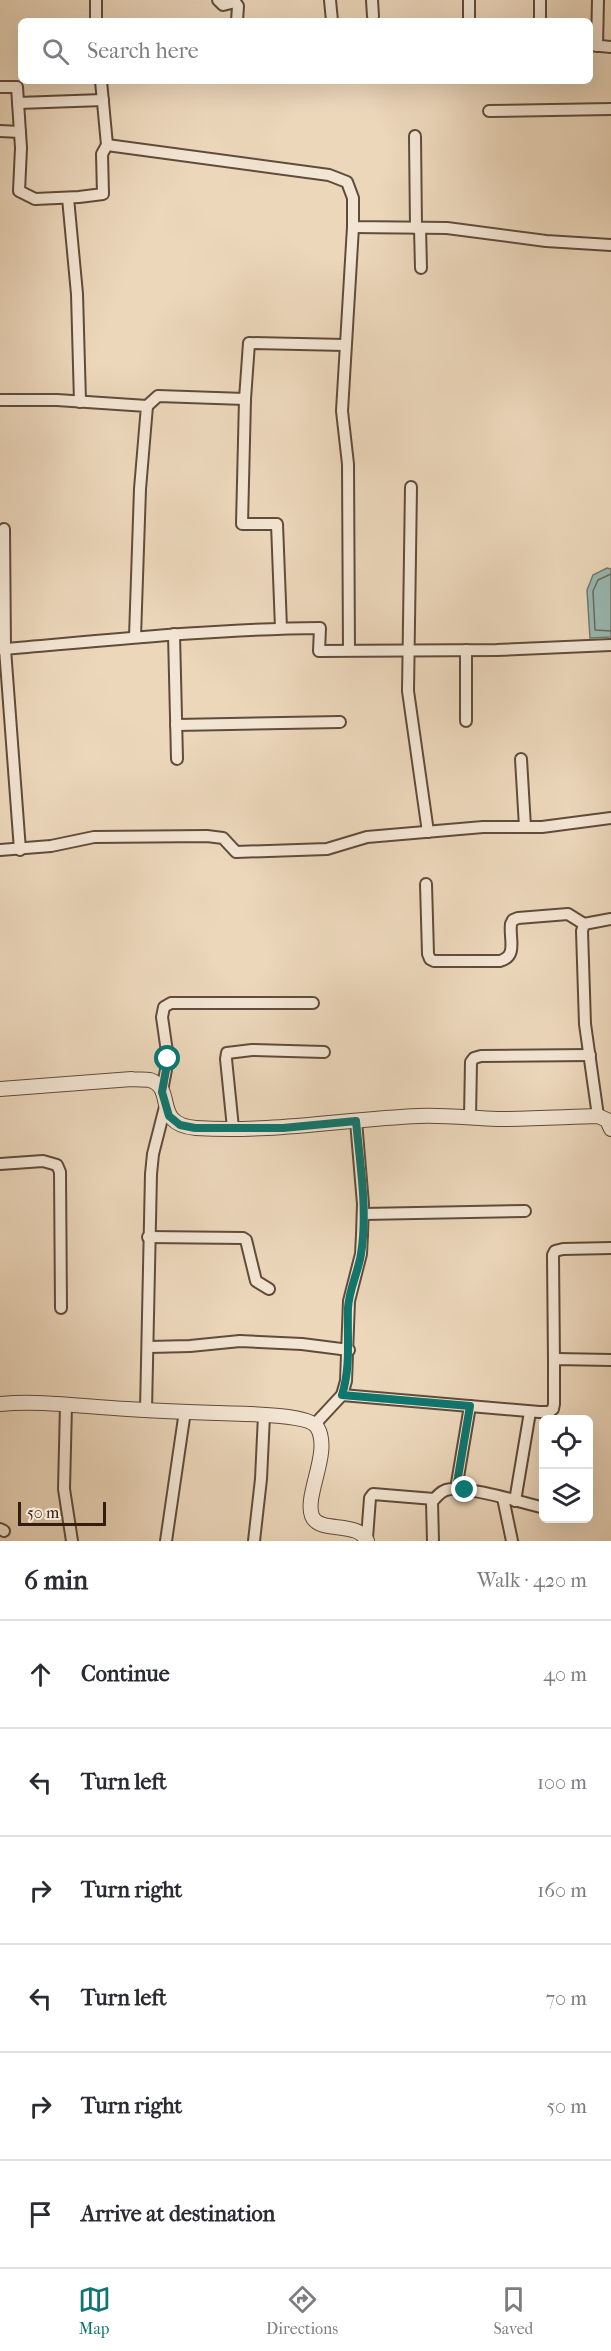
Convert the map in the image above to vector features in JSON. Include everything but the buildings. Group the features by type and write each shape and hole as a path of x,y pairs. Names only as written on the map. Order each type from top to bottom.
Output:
{"street":[{"path":"96,0 96,18"},
{"path":"218,0 223,5 235,2 238,6 237,18"},
{"path":"330,0 332,18"},
{"path":"372,0 373,16"},
{"path":"469,0 469,18"},
{"path":"540,0 540,18"},
{"path":"598,0 594,46 611,47"},
{"path":"0,87 17,87 20,132 19,190 35,199 103,194 102,154 106,145 101,84"},
{"path":"18,103 103,100"},
{"path":"489,111 611,109"},
{"path":"0,131 20,132"},
{"path":"415,136 421,268"},
{"path":"106,145 329,175 347,182 352,198 353,227 342,411 348,464 349,650"},
{"path":"68,198 77,294 80,402"},
{"path":"353,227 447,228 546,241 611,245"},
{"path":"281,628 278,524 242,524 245,399 249,343 345,345"},
{"path":"135,637 140,489 147,406 158,396 245,399"},
{"path":"0,399 147,406"},
{"path":"411,487 408,691 428,832"},
{"path":"4,529 2,649 20,850"},
{"path":"2,649 174,634 281,628 320,628 319,651 466,650 611,645"},
{"path":"174,634 177,759"},
{"path":"466,650 466,721"},
{"path":"176,725 340,722"},
{"path":"521,759 525,827"},
{"path":"0,850 20,850 94,837 147,836 223,838 236,852 315,850 327,849 367,837 483,827 525,827 611,818"},
{"path":"426,884 428,954 434,961 500,961 510,957 511,924 513,920 519,918 568,914 584,924 611,919"},
{"path":"584,924 582,931 585,1024 598,1116"},
{"path":"146,1410 149,1347 148,1237 153,1154 164,1097 168,1059 162,1017 164,1007 171,1003 313,1003"},
{"path":"233,1128 227,1053 252,1050 324,1052"},
{"path":"470,1117 471,1062 474,1058 481,1056 590,1055"},
{"path":"0,1089 132,1079 149,1080 158,1084 169,1116 180,1125 283,1128 419,1116 520,1119 598,1116 607,1120 611,1129"},
{"path":"315,1424 342,1395 346,1381 349,1350 349,1301 361,1254 363,1214 356,1121"},
{"path":"0,1164 43,1161 57,1165 60,1172 61,1308"},
{"path":"363,1214 525,1210"},
{"path":"148,1237 243,1238 246,1240 256,1281 269,1289"},
{"path":"342,1395 549,1412 553,1409 553,1255 555,1251 563,1249 611,1248"},
{"path":"149,1347 240,1341 302,1344 349,1350"},
{"path":"554,1361 561,1357 611,1360"},
{"path":"0,1404 18,1402 305,1419 315,1424 321,1436 321,1454 311,1507 312,1517 318,1523 356,1531 367,1540"},
{"path":"66,1405 64,1489 72,1541"},
{"path":"456,1489 470,1406"},
{"path":"166,1541 185,1412"},
{"path":"515,1501 530,1412"},
{"path":"254,1541 261,1479 264,1415"},
{"path":"433,1541 432,1507 434,1499 442,1491 456,1489 539,1507"},
{"path":"367,1540 370,1498 373,1494 434,1499"},
{"path":"503,1498 512,1541"}],"water":[{"path":"607,568 611,569 611,637 590,638 587,590 593,575"}],"route":[{"path":"168,1059 162,1092 169,1116 173,1122 180,1125 195,1128 254,1129 356,1121 363,1204 362,1235 361,1254 349,1301 348,1364 342,1395 470,1406 456,1489 465,1490"}]}
